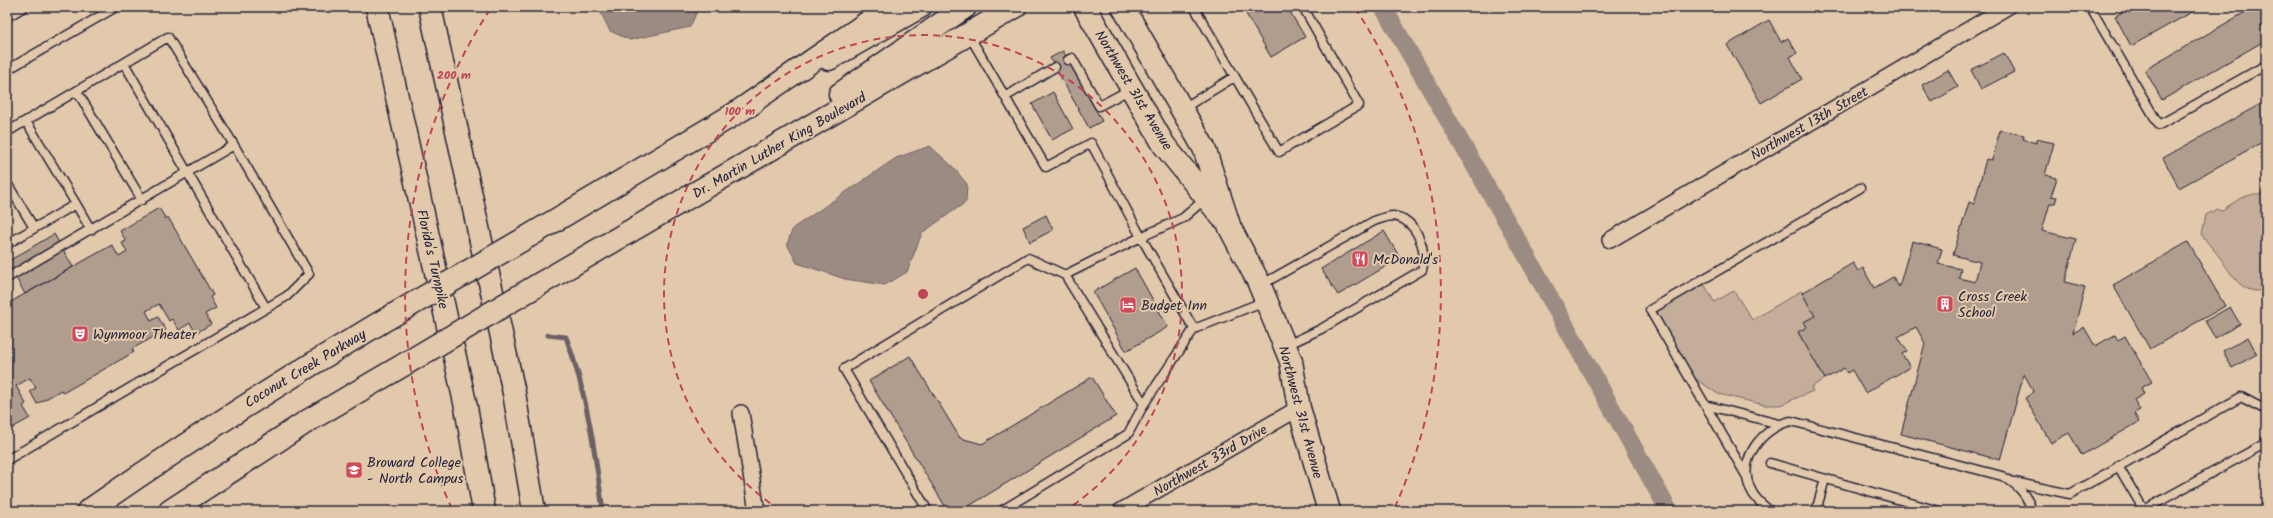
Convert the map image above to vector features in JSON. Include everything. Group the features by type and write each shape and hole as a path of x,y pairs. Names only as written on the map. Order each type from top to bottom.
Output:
{"main road":[{"name":"Florida's Turnpike","path":"377,7 466,407 484,511"},
{"path":"430,7 514,393 534,511"},
{"path":"736,113 890,7"},
{"path":"736,113 920,7"},
{"path":"807,128 832,100 965,7"},
{"name":"Dr. Martin Luther King Boulevard","path":"170,511 306,422 1015,7"},
{"name":"Northwest 31st Avenue","path":"1085,7 1164,145 1230,228"},
{"name":"Northwest 31st Avenue","path":"1123,7 1204,148 1230,228 1263,293 1290,361 1299,408 1329,511"},
{"name":"Coconut Creek Parkway","path":"88,511 169,454 278,384 736,113"}],"street":[{"name":"Northwest 13th Street","path":"1610,240 2006,7"},
{"name":"Northwest 33rd Drive","path":"1121,511 1299,408"},
{"path":"741,413 757,511"}],"lane":[{"path":"7,17 24,7"},
{"path":"7,70 116,7"},
{"path":"1194,7 1279,152 1359,105 1303,7"},
{"path":"2090,7 2159,124 2266,65"},
{"path":"969,34 1046,167 1091,143 1141,238 1194,329"},
{"path":"7,132 168,37 234,145 309,274 287,296 7,460"},
{"path":"1068,60 1072,58 1099,106 1132,88"},
{"path":"124,63 266,308"},
{"path":"1005,96 1056,67"},
{"path":"1182,109 1234,77"},
{"path":"77,91 142,200"},
{"path":"26,121 91,230"},
{"path":"7,278 234,145"},
{"path":"7,182 34,228"},
{"path":"1770,511 1754,496 1747,477 1650,310 1860,188"},
{"path":"1065,275 1182,218 1206,198"},
{"path":"7,244 76,204"},
{"path":"1001,511 1128,434 1144,404 1194,329 1263,293 1374,221 1392,216 1405,221 1413,228 1421,243 1424,258 1422,270 1321,329 1284,346"},
{"path":"928,511 844,368 1028,258 1065,275 1144,404"},
{"path":"1747,477 1747,464 1758,442 1779,424 1791,421 2002,476 2014,482 2070,494 2241,397 2266,410"},
{"path":"1705,404 1779,424"},
{"path":"2118,466 2144,510 2266,443 2266,440"},
{"path":"1770,463 1939,511"},
{"path":"1816,511 1825,479"},
{"path":"2014,482 2028,500 2032,511"}],"shaded area":[{"path":"598,7 699,7 690,27 630,40 610,31"},
{"path":"930,146 953,167 967,184 966,202 922,233 907,272 885,285 845,279 797,263 787,244 793,228 896,158"},
{"path":"2254,194 2266,194 2266,290 2258,291 2250,290 2239,283 2202,234 2206,215 2217,209 2222,210 2241,198"},
{"path":"1702,280 1714,302 1734,291 1752,320 1801,291 1815,316 1805,321 1807,327 1798,332 1825,379 1811,387 1813,391 1780,405 1765,405 1718,394 1693,377 1650,310"}],"building":[{"path":"1242,7 1287,7 1305,37 1271,57"},
{"path":"2132,7 2201,7 2131,46 2115,16"},
{"path":"2254,7 2266,7 2266,40 2162,100 2145,70"},
{"path":"1769,20 1781,42 1788,38 1797,53 1790,57 1802,79 1761,103 1727,45"},
{"path":"1063,51 1102,121 1089,128 1050,58"},
{"path":"2004,53 2014,72 1981,89 1971,70"},
{"path":"1948,70 1958,87 1932,102 1922,85"},
{"path":"1053,92 1073,129 1052,140 1032,104"},
{"path":"2266,101 2266,140 2179,188 2163,158"},
{"name":"Cross Creek School","path":"2000,130 2024,135 2023,139 2036,143 2036,139 2054,143 2045,175 2057,178 2051,196 2057,197 2055,203 2050,203 2042,231 2076,239 2065,282 2085,287 2073,333 2084,327 2095,346 2115,335 2118,340 2125,336 2152,382 2141,388 2144,394 2134,400 2140,410 2134,413 2139,422 2082,455 2069,433 2051,443 2025,398 2034,392 2024,374 2000,460 1901,434 1925,343 1916,327 1898,337 1907,351 1902,354 1910,367 1865,393 1852,370 1847,373 1844,368 1825,379 1798,332 1807,327 1804,322 1815,316 1802,293 1853,263 1858,271 1863,268 1874,288 1893,277 1899,287 1912,241 1942,249 1938,264 1961,269 1959,278 1975,282 1980,262 1953,255 1969,202 1974,204 1986,159 1992,160"},
{"path":"159,208 166,219 168,217 213,295 210,297 216,308 205,314 211,324 196,333 190,323 179,330 172,319 169,321 159,304 146,311 151,321 158,317 166,330 132,349 134,352 63,393 61,390 37,404 30,391 36,388 30,378 16,386 26,404 23,406 30,418 7,431 7,304 112,245 119,257 127,252 122,243 126,241 120,231"},
{"path":"1046,215 1053,230 1030,242 1023,227"},
{"path":"1384,231 1400,258 1338,295 1321,269"},
{"path":"54,234 73,267 25,294 7,262"},
{"path":"2188,242 2225,306 2150,349 2113,285"},
{"path":"1135,268 1168,327 1126,351 1093,292"},
{"path":"2230,307 2240,324 2215,338 2205,321"},
{"path":"2248,337 2257,354 2232,368 2223,351"},
{"path":"910,356 960,438 982,444 1092,377 1116,416 961,511 948,511 869,381"}],"waterway":[{"path":"1383,7 1526,255 1669,511"},
{"path":"548,335 566,337 580,380 597,467 603,511"}],"place":[{"name":"McDonald's","path":"1360,259"},
{"name":"Cross Creek School","path":"1945,304"},
{"name":"Budget Inn","path":"1128,305"},
{"name":"Wynmoor Theater","path":"80,334"},
{"name":"Broward College - North Campus","path":"354,470"}]}
